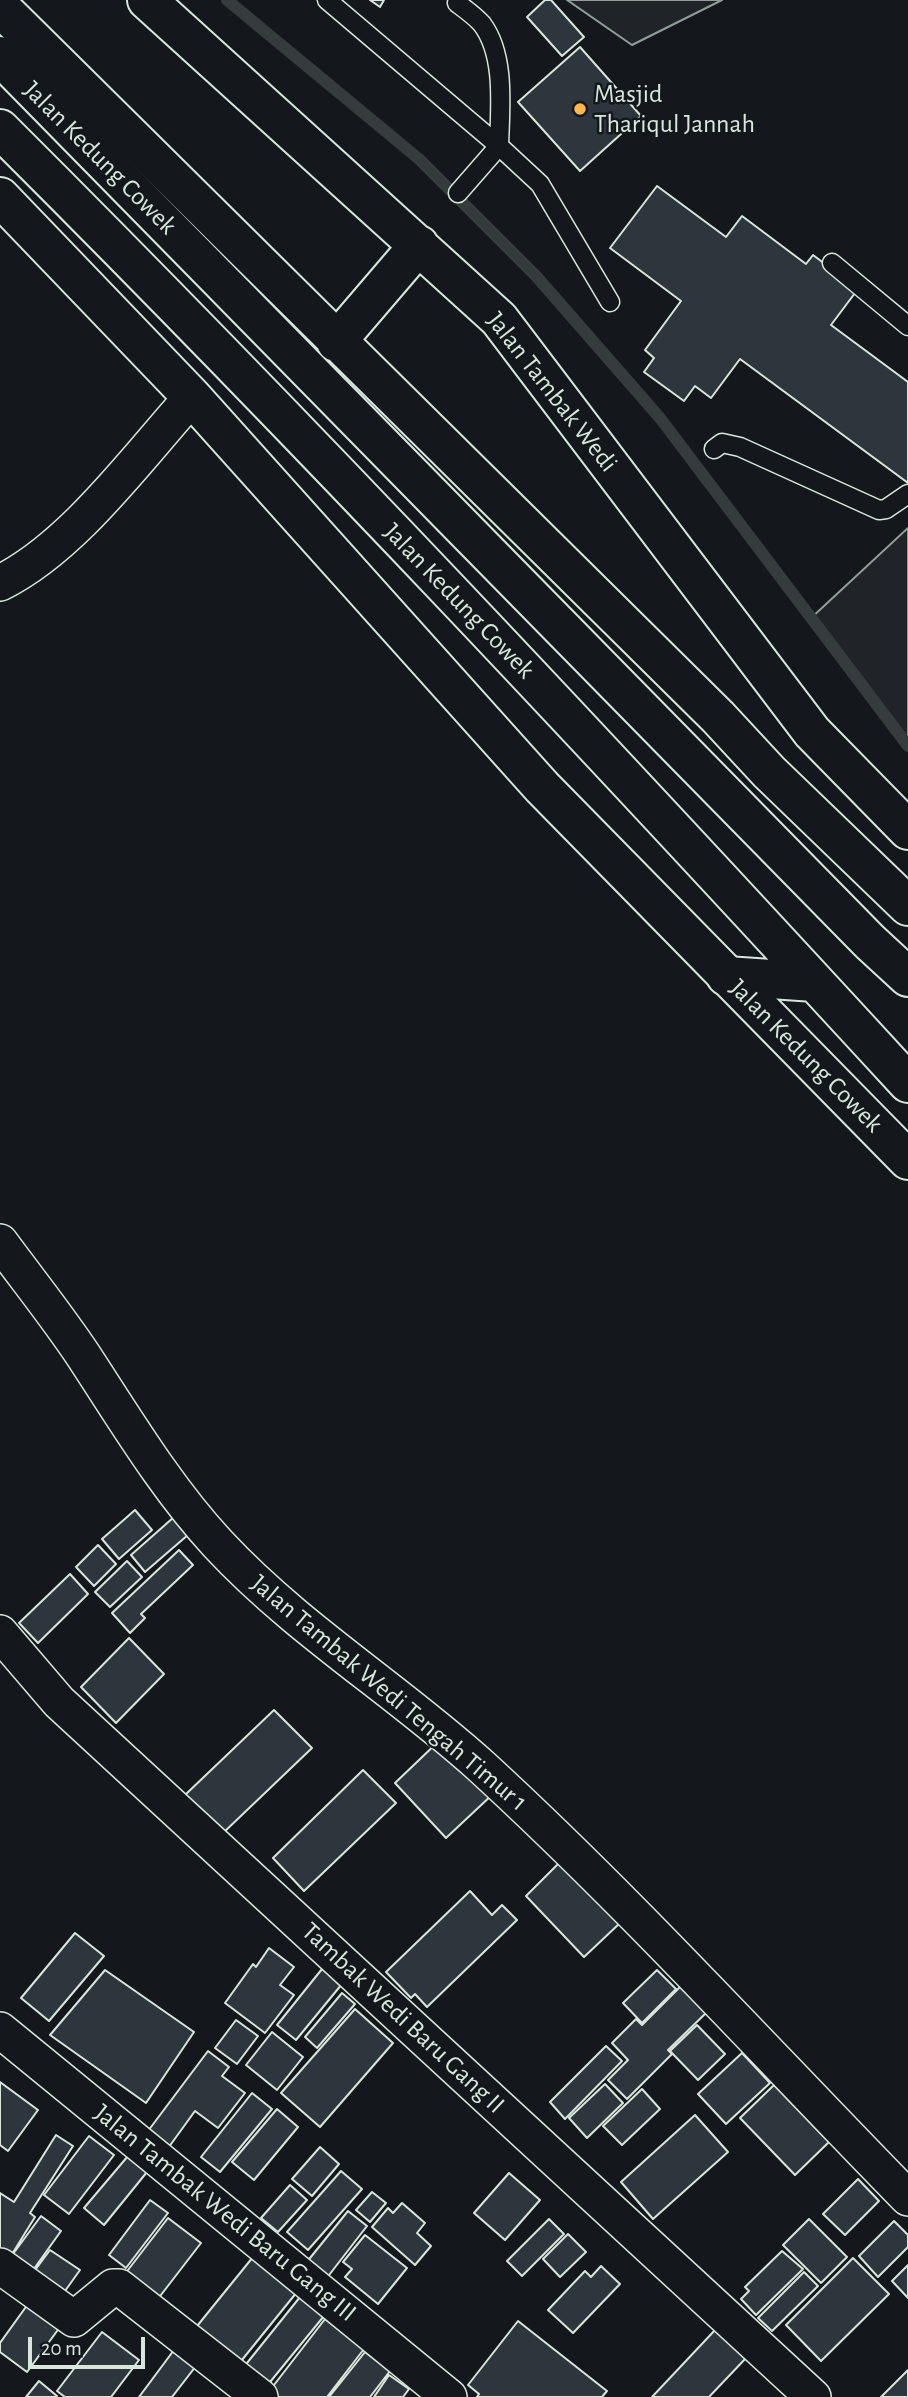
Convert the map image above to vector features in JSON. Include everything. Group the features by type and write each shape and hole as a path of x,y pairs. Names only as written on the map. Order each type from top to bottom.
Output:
{"main road":[{"name":"Jalan Tambak Wedi","path":"147,0 499,319 812,732 908,830"},
{"path":"0,7 718,717 769,772 908,906"},
{"name":"Jalan Kedung Cowek","path":"0,56 870,942 908,977"},
{"name":"Jalan Kedung Cowek","path":"0,129 163,291 638,788 908,1083"},
{"name":"Jalan Kedung Cowek","path":"0,197 192,397 542,787 908,1160"},
{"path":"336,342 419,245"},
{"path":"769,772 812,732"},
{"path":"726,976 815,982"}],"street":[{"path":"0,583 26,570 57,545 192,397"},
{"name":"Jalan Tambak Wedi Tengah Timur 1","path":"0,1242 81,1352 130,1429 216,1542 264,1590 401,1698 481,1766 608,1886 908,2198"},
{"name":"Tambak Wedi Baru Gang II","path":"0,1633 59,1702 813,2397"},
{"name":"Jalan Tambak Wedi Baru Gang III","path":"0,2030 449,2397"},
{"path":"0,2266 74,2319 113,2287 119,2287 260,2397"}],"lane":[{"path":"327,0 540,184 610,302"},
{"path":"457,3 481,23 493,43 500,97 499,146 458,193"},
{"path":"832,264 908,326"},
{"path":"714,449 722,443 740,447 775,460 865,506 879,510 886,509 908,494"}],"shaded area":[{"path":"567,0 722,0 632,45"},
{"path":"908,528 908,746 810,619"}],"building":[{"path":"370,0 384,0 380,7"},
{"path":"545,0 551,0 584,37 562,56 527,17"},
{"name":"Masjid Thariqul Jannah","path":"580,47 641,116 580,171 518,102"},
{"path":"657,186 726,237 742,216 806,264 813,255 858,289 831,325 908,382 908,483 740,359 711,398 695,386 684,401 644,372 654,358 645,350 681,301 610,248"},
{"path":"135,1510 152,1530 119,1559 102,1539"},
{"path":"174,1517 189,1534 145,1572 131,1555"},
{"path":"98,1545 116,1564 94,1586 76,1567"},
{"path":"179,1550 193,1565 141,1614 145,1618 130,1633 112,1613"},
{"path":"127,1561 142,1577 110,1607 95,1592"},
{"path":"70,1574 88,1594 38,1643 19,1623"},
{"path":"129,1638 164,1674 116,1723 81,1687"},
{"path":"274,1710 312,1748 222,1834 185,1795"},
{"path":"442,1738 494,1793 446,1838 395,1783"},
{"path":"363,1770 396,1803 304,1891 273,1858"},
{"path":"560,1862 620,1923 584,1957 526,1896"},
{"path":"470,1891 492,1915 502,1905 517,1920 427,2007 415,1994 411,1998 386,1972"},
{"path":"75,1933 104,1956 49,2021 21,1998"},
{"path":"269,1948 294,1967 280,1985 294,1995 265,2033 225,2003 253,1964 256,1967"},
{"path":"322,1969 342,1984 296,2040 277,2025"},
{"path":"105,1970 194,2032 146,2103 50,2035"},
{"path":"657,1970 676,1989 642,2023 623,2003"},
{"path":"680,1987 706,2013 668,2050 672,2054 627,2099 608,2080 628,2060 612,2043 636,2019 642,2025"},
{"path":"342,1993 355,2004 317,2048 305,2037"},
{"path":"355,2009 393,2043 320,2127 281,2093"},
{"path":"236,2020 258,2036 237,2064 215,2048"},
{"path":"697,2025 725,2054 698,2080 670,2051"},
{"path":"272,2032 303,2057 277,2090 246,2065"},
{"path":"606,2046 622,2061 565,2119 550,2102"},
{"path":"208,2051 229,2067 222,2076 245,2093 218,2128 195,2111 166,2151 145,2135"},
{"path":"742,2053 770,2083 726,2124 698,2094"},
{"path":"0,2082 38,2110 8,2151 0,2145"},
{"path":"605,2084 623,2103 587,2138 569,2118"},
{"path":"774,2085 829,2142 795,2175 740,2118"},
{"path":"642,2089 660,2109 622,2145 603,2126"},
{"path":"252,2093 272,2109 220,2172 201,2157"},
{"path":"277,2109 298,2127 254,2180 232,2162"},
{"path":"695,2115 728,2152 653,2219 621,2182"},
{"path":"56,2135 73,2146 30,2213 35,2217 9,2259 0,2253 0,2193 14,2202"},
{"path":"89,2136 114,2155 69,2214 44,2195"},
{"path":"320,2147 339,2164 312,2196 292,2179"},
{"path":"128,2156 147,2172 104,2225 84,2208"},
{"path":"341,2171 362,2189 308,2250 287,2232"},
{"path":"509,2173 540,2200 505,2240 474,2213"},
{"path":"858,2179 879,2201 845,2235 823,2214"},
{"path":"290,2185 307,2200 278,2232 261,2218"},
{"path":"372,2192 386,2203 370,2222 356,2210"},
{"path":"150,2200 168,2213 126,2268 109,2255"},
{"path":"402,2203 425,2223 417,2233 431,2246 415,2265 372,2227 388,2208 393,2213"},
{"path":"348,2211 367,2226 326,2279 306,2263"},
{"path":"41,2216 61,2231 31,2273 10,2258"},
{"path":"168,2218 201,2243 154,2304 121,2279"},
{"path":"549,2219 564,2234 522,2276 507,2261"},
{"path":"809,2219 847,2257 821,2283 783,2245"},
{"path":"894,2221 908,2235 908,2247 878,2277 859,2256"},
{"path":"568,2234 586,2252 560,2277 543,2259"},
{"path":"365,2235 407,2268 378,2304 345,2277 352,2269 343,2262"},
{"path":"50,2250 80,2270 60,2298 30,2277"},
{"path":"782,2251 803,2269 756,2315 741,2299 749,2291 745,2287"},
{"path":"253,2257 297,2292 233,2371 189,2336"},
{"path":"853,2258 889,2294 821,2361 786,2325"},
{"path":"908,2265 908,2298 892,2281"},
{"path":"601,2266 620,2284 573,2333 548,2310 585,2271 591,2277"},
{"path":"804,2272 818,2286 772,2331 758,2318"},
{"path":"300,2297 324,2316 266,2387 243,2368"},
{"path":"28,2304 60,2327 27,2372 0,2352 0,2343"},
{"path":"325,2319 364,2349 327,2397 271,2397 267,2394"},
{"path":"518,2321 607,2391 602,2397 477,2397 479,2394 468,2385"},
{"path":"716,2329 746,2358 709,2397 652,2397"},
{"path":"102,2332 139,2360 111,2397 65,2397 57,2391"},
{"path":"174,2350 196,2366 172,2397 139,2397"},
{"path":"365,2352 390,2371 370,2397 329,2397"},
{"path":"908,2370 908,2397 881,2397"},
{"path":"389,2375 409,2389 403,2397 374,2397"},
{"path":"39,2381 57,2396 26,2397"}],"waterway":[{"path":"227,0 419,159 536,276 660,418 908,746"}],"place":[{"name":"Masjid Thariqul Jannah","path":"580,109"}]}
